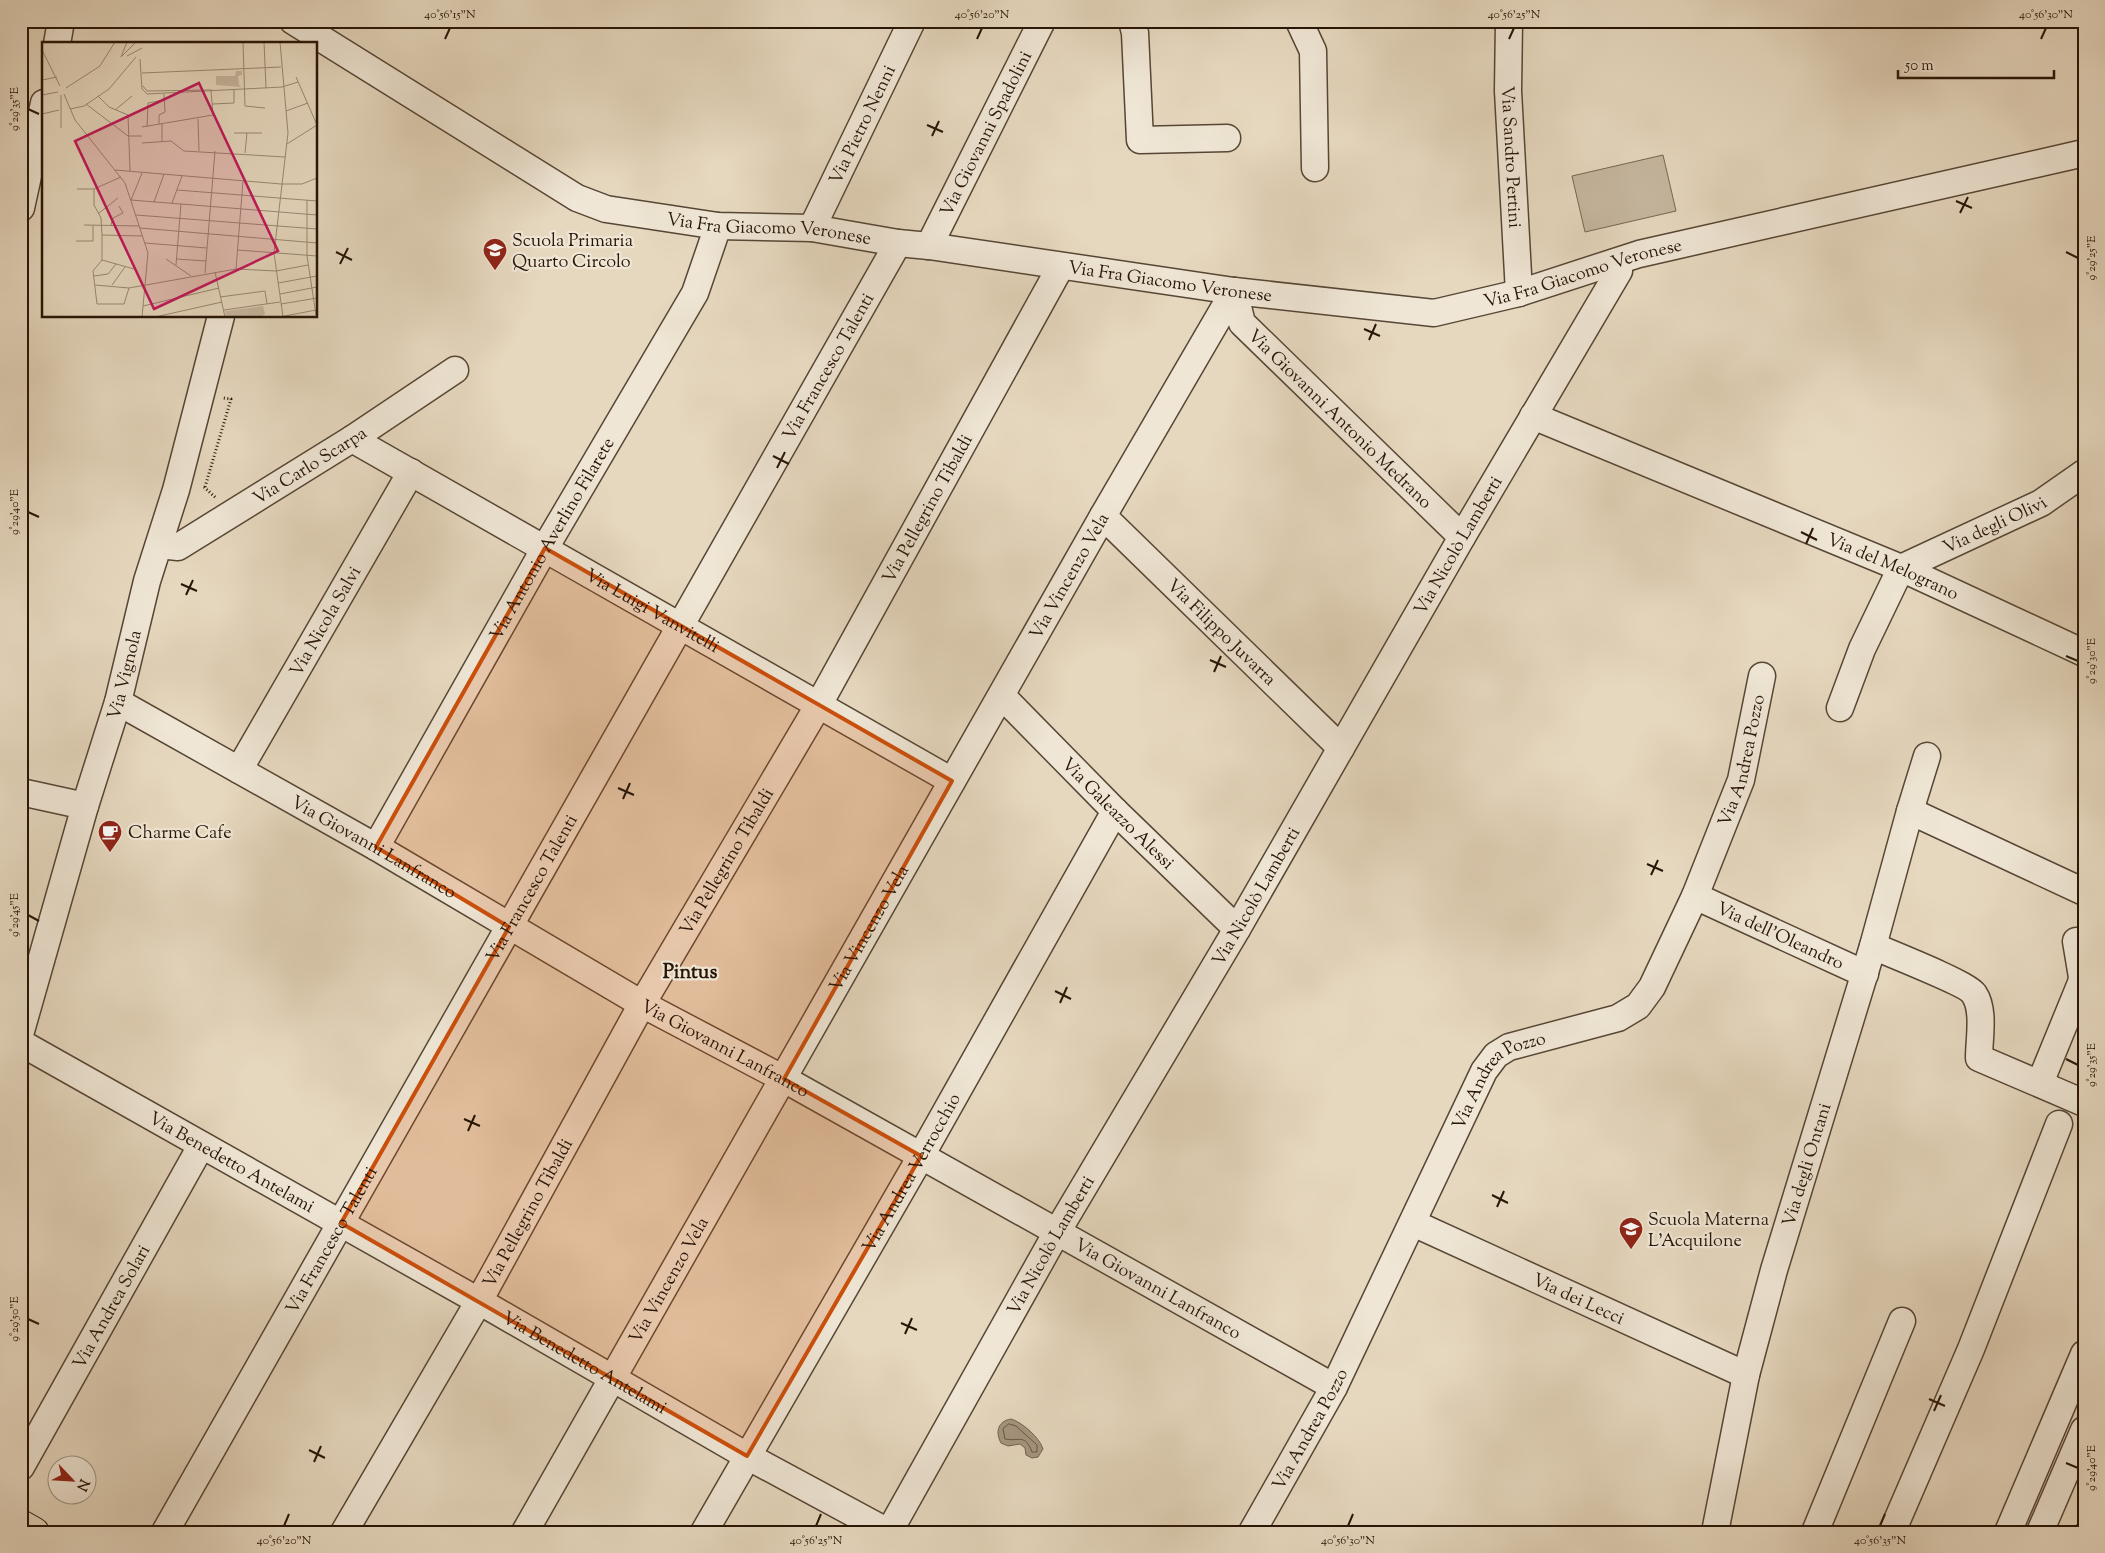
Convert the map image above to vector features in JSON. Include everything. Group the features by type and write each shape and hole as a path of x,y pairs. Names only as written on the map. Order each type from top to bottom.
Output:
{"main road":[{"path":"21,1524 35,1532"}],"street":[{"path":"57,42 62,21"},
{"name":"Via Pietro Nenni","path":"812,228 912,21"},
{"name":"Via Giovanni Spadolini","path":"929,246 1042,21"},
{"path":"1132,21 1135,33 1140,140 1227,138"},
{"path":"1299,21 1313,51 1315,168"},
{"name":"Via Sandro Pertini","path":"1509,21 1508,91 1519,294"},
{"name":"Via Fra Giacomo Veronese","path":"295,28 577,198 606,209 718,226 812,228 898,243 1234,291 1434,313 1519,294 1639,254 2084,153"},
{"path":"21,208 42,113"},
{"name":"Via Antonio Averlino Filarete","path":"376,847 545,548 694,293 718,226"},
{"name":"Via Francesco Talenti","path":"165,1532 898,243"},
{"name":"Via Nicolò Lamberti","path":"889,1532 1057,1232 1237,929 1462,537 1619,271 1616,262"},
{"name":"Via Pellegrino Tibaldi","path":"344,1532 479,1301 642,1004 818,706 1061,266"},
{"name":"Via Giovanni Antonio Medrano","path":"1234,291 1242,324 1462,537"},
{"name":"Via Vincenzo Vela","path":"525,1532 1002,696 1102,516 1234,291"},
{"name":"Via Vignola","path":"21,1031 85,806 118,702 147,581 176,490 220,318"},
{"path":"1214,324 1242,324"},
{"name":"Via Carlo Scarpa","path":"158,545 178,547 352,439 455,370"},
{"name":"Via del Melograno","path":"1533,416 1901,568 2084,653"},
{"name":"Via Luigi Vanvitelli","path":"352,439 952,781"},
{"name":"Via Nicola Salvi","path":"240,770 411,472"},
{"name":"Via degli Olivi","path":"1901,568 2041,502 2084,473"},
{"name":"Via Filippo Juvarra","path":"1102,516 1341,748"},
{"path":"1840,708 1862,648 1901,568"},
{"name":"Via Andrea Pozzo","path":"1257,1531 1334,1387 1484,1071 1496,1055 1509,1047 1618,1018 1638,1006 1652,987 1696,896 1742,780 1762,676"},
{"name":"Via Galeazzo Alessi","path":"1002,696 1115,811 1237,929"},
{"name":"Via Giovanni Lanfranco","path":"118,702 376,847 642,1004 784,1079 1334,1387"},
{"name":"Via degli Ontani","path":"1715,1532 1746,1375 1774,1270 1865,974 1927,756"},
{"path":"21,792 85,806"},
{"name":"Via Andrea Verrocchio","path":"704,1532 921,1156 1115,811"},
{"path":"1910,811 2084,892"},
{"name":"Via dell'Oleandro","path":"1696,896 1865,974"},
{"path":"2040,1083 2081,983 2082,977 2076,941"},
{"path":"1873,946 1959,984 1974,993 1980,1010 1979,1058 2084,1102"},
{"name":"Via Benedetto Antelami","path":"21,1043 479,1301 747,1456 889,1532"},
{"path":"1892,1532 1971,1349 2059,1124"},
{"name":"Via Andrea Solari","path":"21,1467 201,1146"},
{"name":"Via dei Lecci","path":"1413,1223 1746,1375"},
{"path":"1815,1532 1902,1322"},
{"path":"2008,1532 2084,1354"},
{"path":"2040,1532 2084,1430"}],"path":[{"path":"176,490 205,487 219,500 223,519"},
{"path":"2074,1532 2084,1513"}],"highlighted area":[{"path":"545,548 952,781 784,1079 921,1156 747,1456 341,1223 509,927 376,847"}],"shaded area":[{"path":"1663,155 1676,211 1585,232 1572,176"}],"water":[{"path":"1011,1419 1025,1427 1038,1440 1043,1449 1038,1457 1032,1458 1026,1455 1025,1448 1020,1444 1008,1446 1001,1443 998,1435 999,1428 1003,1422"}],"place":[{"name":"Scuola Primaria Quarto Circolo","path":"495,271"},
{"name":"Charme Cafe","path":"110,853"},
{"name":"Scuola Materna L'Acquilone","path":"1631,1250"}],"district":[{"name":"Pintus","path":"690,971"}]}
